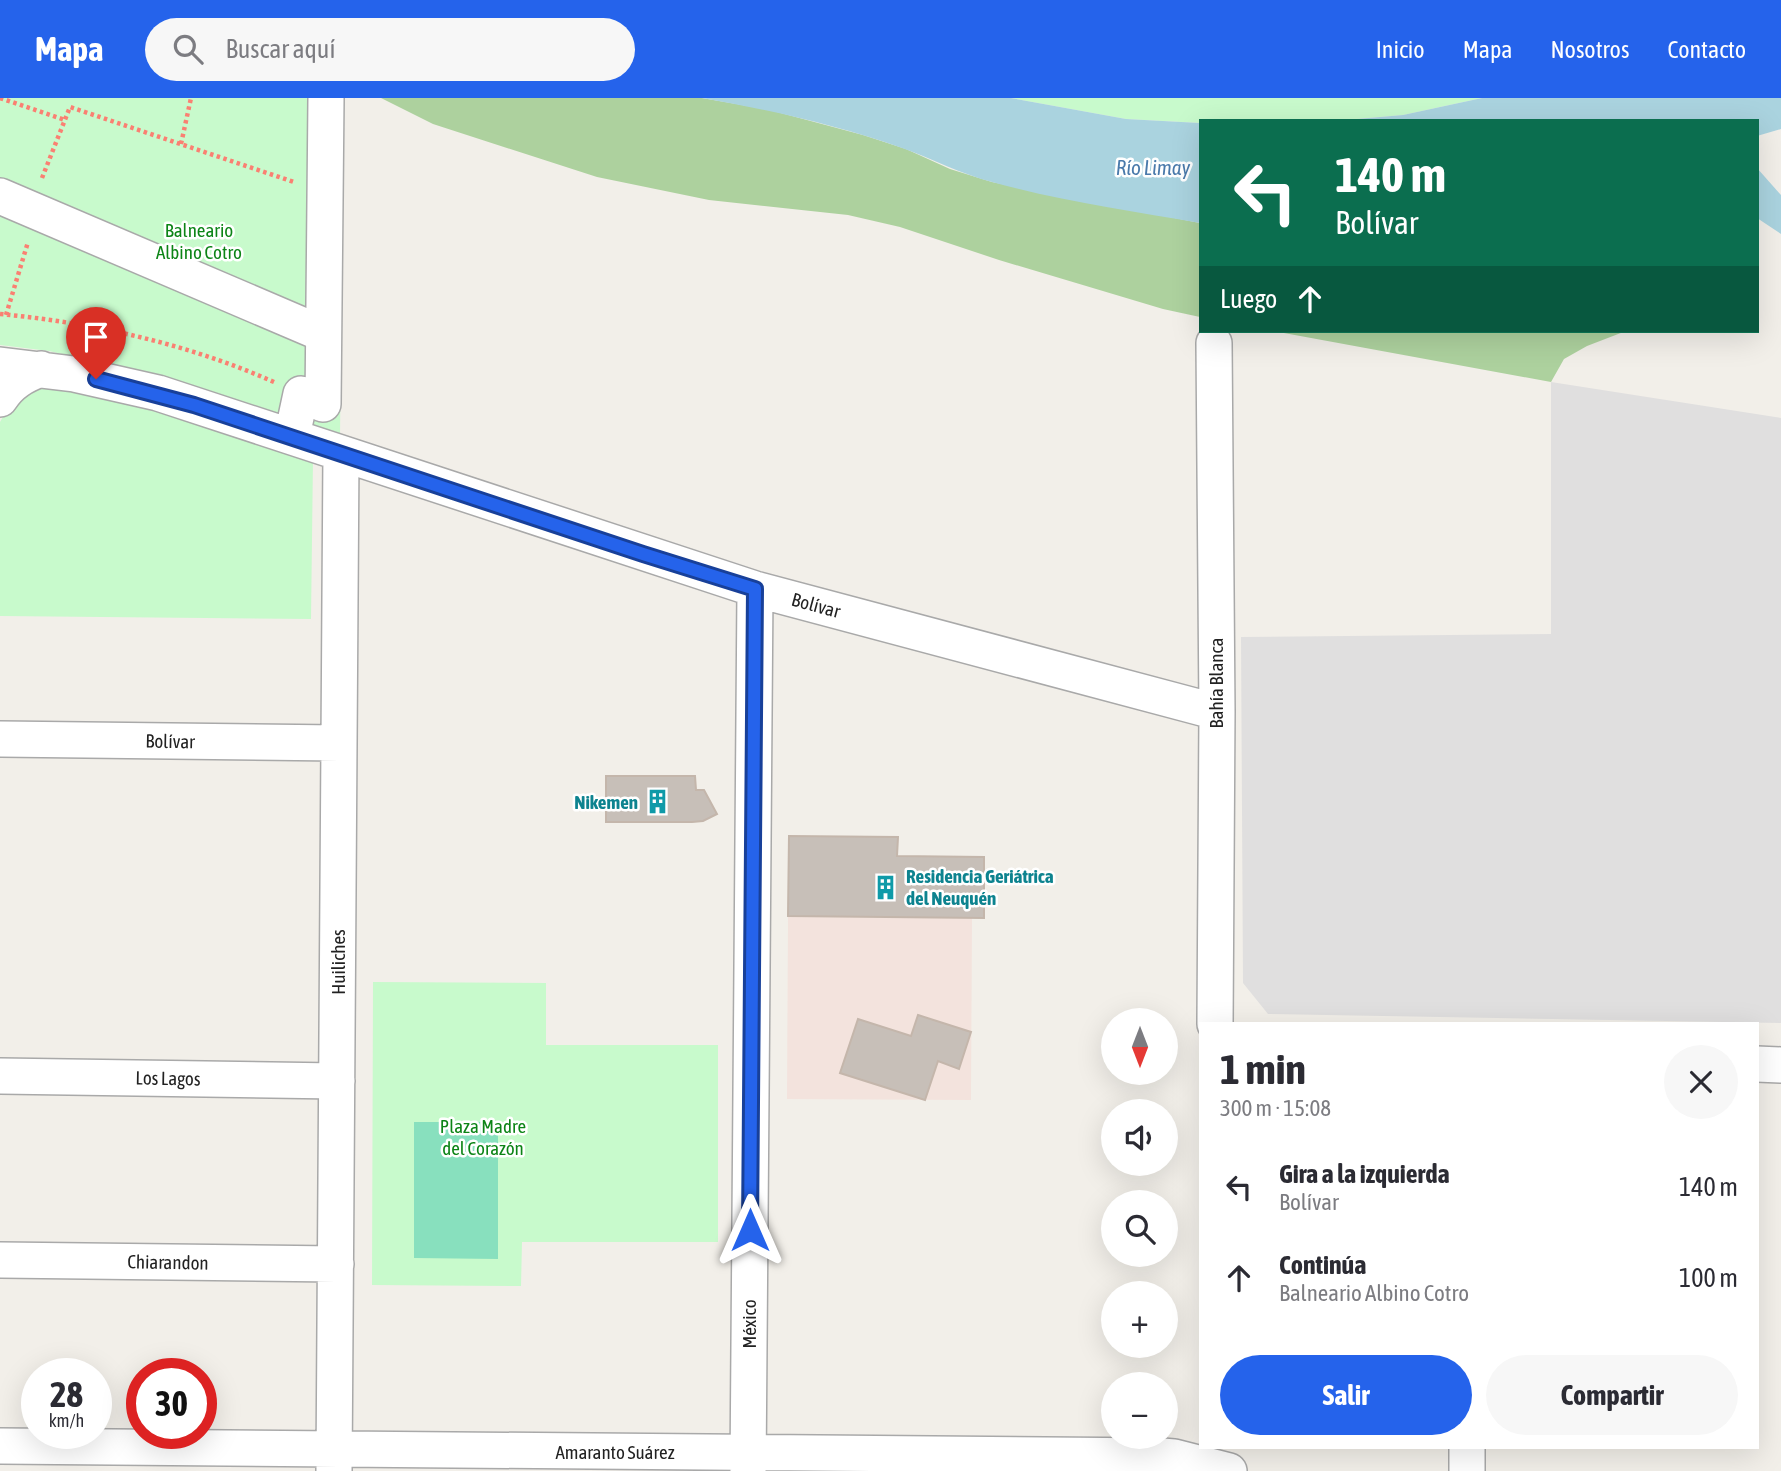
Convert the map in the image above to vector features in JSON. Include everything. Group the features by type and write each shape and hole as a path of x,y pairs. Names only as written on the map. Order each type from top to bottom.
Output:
{"street":[{"path":"292,436 301,394 323,404 326,98"},
{"path":"23,205 323,334"},
{"name":"Bahía Blanca","path":"1214,342 1217,712 1215,1022"},
{"path":"0,365 74,374 158,394 341,453"},
{"path":"0,399 12,384 41,369"},
{"name":"Bolívar","path":"341,453 755,589 1217,712"},
{"name":"Huiliches","path":"335,1460 341,453"},
{"name":"México","path":"748,1462 755,589"},
{"name":"Bolívar","path":"0,739 339,743"},
{"path":"1759,1064 1781,1065"},
{"name":"Los Lagos","path":"0,1076 337,1081"},
{"name":"Chiarandon","path":"0,1260 336,1264"},
{"name":"Amaranto Suárez","path":"0,1446 335,1460 748,1462 1162,1456 1216,1464"},
{"path":"1467,1449 1467,1471"}],"path":[{"path":"0,98 65,120"},
{"path":"181,144 191,98"},
{"path":"301,394 222,360 174,346 117,332 3,315 23,205 71,107 325,193"}],"shaded area":[{"path":"1551,382 1781,418 1781,1023 1268,1014 1243,983 1241,637 1551,634"},
{"path":"788,916 972,918 971,1100 787,1099"}],"green space":[{"name":"Balneario Albino Cotro","path":"0,98 343,98 340,439 127,369 49,351 0,345"},
{"path":"381,98 702,98 766,109 863,135 906,149 950,169 992,182 1199,223 1199,317 1163,309 999,260 900,227 848,215 709,200 597,177 433,124"},
{"path":"1011,98 1482,98 1403,115 1357,119 1199,119 1199,123 1126,119"},
{"path":"1284,333 1621,333 1587,346 1564,359 1551,382"},
{"path":"30,385 111,396 313,459 311,619 0,616 0,422 15,396"},
{"name":"Plaza Madre del Corazón","path":"373,982 546,983 546,1045 718,1045 718,1242 522,1242 521,1286 372,1285"},
{"path":"414,1122 498,1122 498,1259 414,1258"}],"water":[{"name":"Río Limay","path":"702,98 1011,98 1126,119 1199,123 1199,223 1018,189 969,175 853,132"},
{"path":"1482,98 1781,98 1781,129 1759,135 1759,119 1357,119 1403,115"},
{"path":"1759,170 1781,195 1781,234 1759,219"}],"building":[{"name":"Nikemen","path":"606,776 695,776 696,790 704,790 717,814 703,821 692,822 606,822"},
{"name":"Residencia Geriátrica del Neuquén","path":"789,836 898,837 897,856 984,857 984,918 788,916"},
{"path":"918,1015 971,1032 959,1069 938,1061 925,1100 840,1073 858,1019 911,1036"}],"place":[{"name":"Nikemen","path":"658,802"},
{"name":"Residencia Geriátrica del Neuquén","path":"886,887"}],"route":[{"path":"96,379 194,405 755,589 750,1230"}]}
